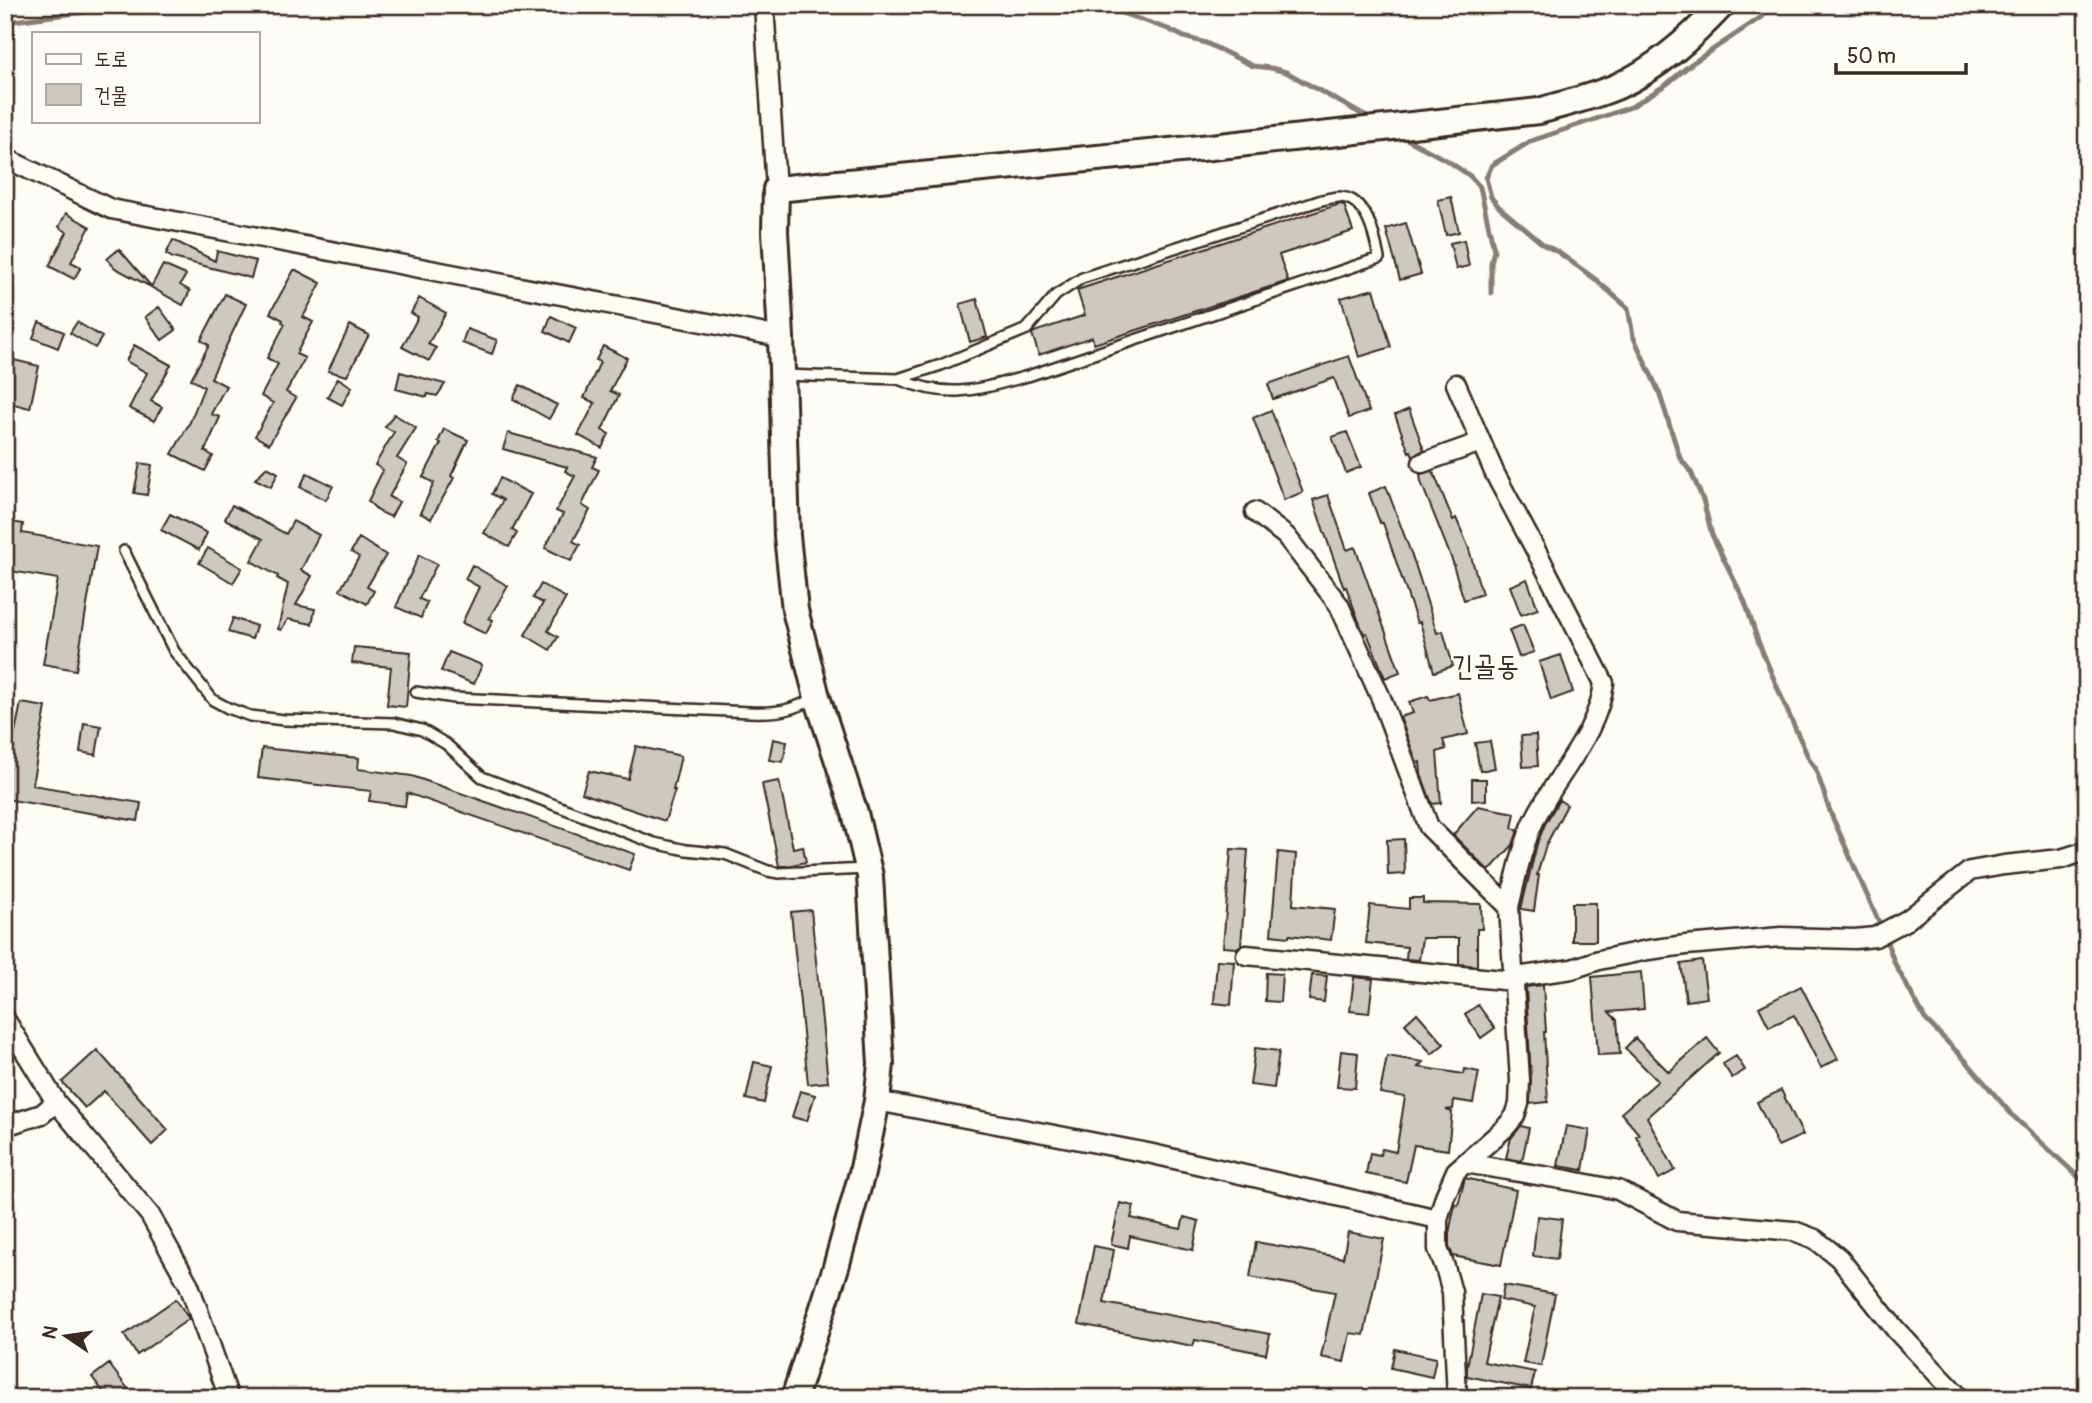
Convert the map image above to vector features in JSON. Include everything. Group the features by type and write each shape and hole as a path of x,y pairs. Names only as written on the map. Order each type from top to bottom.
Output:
{"main road":[{"path":"794,1398 862,1173 877,1101 881,1063 869,869 855,813 817,697 795,610 788,536 775,230 776,189 1212,147 1539,110 1586,98 1643,73 1694,35 1722,5"}],"street":[{"path":"764,5 776,189"},
{"path":"5,158 111,209 781,337"},
{"path":"1456,384 1495,474 1604,683 1602,702 1585,736 1535,819 1519,862 1509,907 1520,1080 1519,1104 1515,1116 1505,1128 1457,1171 1438,1219 1438,1250 1446,1267 1452,1292 1457,1398"},
{"path":"1422,463 1481,442"},
{"path":"1255,512 1286,536 1339,605 1381,698 1429,827 1509,907"},
{"path":"1246,955 1513,981 1523,976 1572,970 1612,957 1686,945 1781,937 1875,937 1907,920 1970,871 2061,859 2083,852"},
{"path":"5,1019 56,1102 150,1214 189,1285 229,1398"},
{"path":"877,1101 1148,1153 1438,1219"},
{"path":"5,1126 42,1114 56,1102"},
{"path":"1465,1163 1618,1190 1677,1221 1794,1231 1815,1238 1839,1258 1896,1330 1960,1398"}],"lane":[{"path":"783,375 898,379 945,392 972,391 1028,376 1379,258 1375,238 1367,217 1356,204 1342,197 1322,200 1082,278 1056,295 1027,329 941,365 898,379"},
{"path":"124,551 174,651 213,700 228,708 250,716 284,720 394,723 422,730 446,744 482,777 654,843 725,854 779,873 869,869"},
{"path":"416,692 454,698 778,713 796,708 817,697"}],"building":[{"path":"1451,197 1459,232 1446,235 1438,200"},
{"path":"1340,204 1344,205 1353,231 1279,255 1288,281 1094,344 1092,337 1039,355 1032,334 1034,332 1085,315 1077,290"},
{"path":"66,213 90,227 71,262 81,267 74,279 49,266 67,232 59,227"},
{"path":"1406,223 1421,274 1400,280 1386,229"},
{"path":"173,240 215,261 217,251 256,261 251,278 173,258 166,254"},
{"path":"1464,240 1469,266 1456,269 1450,243"},
{"path":"119,249 149,286 115,268 107,259"},
{"path":"163,265 186,275 180,285 190,291 183,305 151,287"},
{"path":"294,270 321,283 303,317 313,322 296,354 305,358 286,392 296,398 269,444 255,436 273,403 261,396 278,364 267,358 285,324 270,313"},
{"path":"1374,289 1391,347 1359,357 1341,298"},
{"path":"225,294 246,304 211,378 226,386 211,414 220,417 205,451 213,456 205,471 172,454 190,422 204,387 191,379 209,345 201,340"},
{"path":"419,298 446,313 428,344 436,348 429,361 402,347 418,317 411,313"},
{"path":"977,299 987,337 970,342 960,304"},
{"path":"159,307 176,330 162,340 145,317"},
{"path":"551,316 576,328 569,343 545,331"},
{"path":"39,322 64,332 58,348 33,338"},
{"path":"77,322 102,337 95,348 70,333"},
{"path":"350,325 369,335 347,376 328,371"},
{"path":"467,329 497,340 492,354 462,343"},
{"path":"134,345 171,365 151,401 162,407 154,421 129,408 147,373 126,361"},
{"path":"603,346 627,358 610,391 619,395 602,430 609,434 602,448 578,435 595,403 584,398 600,362 596,360"},
{"path":"1349,356 1369,411 1349,418 1334,378 1273,399 1268,384"},
{"path":"5,358 39,366 30,408 5,402"},
{"path":"400,372 445,384 437,396 428,394 427,397 396,389"},
{"path":"338,378 352,387 342,405 327,397"},
{"path":"520,385 557,405 549,419 513,399"},
{"path":"1409,409 1424,450 1413,456 1395,415"},
{"path":"1271,410 1303,492 1284,500 1253,418"},
{"path":"394,414 416,428 397,458 407,464 389,497 399,502 391,517 378,511 368,501 383,470 375,465 394,432 385,427"},
{"path":"444,429 468,440 451,476 454,478 431,519 420,513 434,483 423,477 441,443 438,442"},
{"path":"1347,432 1361,467 1346,473 1332,437"},
{"path":"508,433 597,457 592,467 599,470 582,505 590,510 573,541 580,545 571,561 545,548 563,514 556,511 575,476 565,471 567,467 503,449"},
{"path":"140,463 152,465 147,495 134,493"},
{"path":"267,467 278,473 271,487 255,479"},
{"path":"1433,471 1453,520 1456,518 1468,546 1482,594 1464,600 1454,565 1421,482 1420,474"},
{"path":"307,473 333,486 326,500 300,487"},
{"path":"500,478 531,494 512,530 517,533 509,547 484,533 503,500 492,494"},
{"path":"1386,486 1437,633 1443,631 1453,666 1434,672 1420,622 1417,623 1383,523 1380,523 1369,493"},
{"path":"1328,495 1347,550 1355,547 1400,672 1385,678 1367,633 1364,634 1346,587 1344,588 1313,500"},
{"path":"232,505 286,534 293,521 319,535 301,570 312,576 296,605 315,609 312,624 288,619 281,630 278,629 288,584 251,561 263,539 225,519"},
{"path":"170,514 207,533 199,550 161,530"},
{"path":"5,521 23,524 22,533 97,546 76,670 43,664 58,579 5,570"},
{"path":"359,538 386,555 367,587 374,591 367,604 340,590 359,557 351,552"},
{"path":"208,548 242,568 233,583 199,563"},
{"path":"419,555 437,564 419,599 427,602 421,618 396,607"},
{"path":"472,565 508,586 489,618 493,620 486,634 462,623 479,587 465,579"},
{"path":"1527,579 1538,609 1521,615 1510,586"},
{"path":"541,584 566,598 548,631 558,637 550,650 525,635 543,603 533,598"},
{"path":"233,618 256,626 252,639 228,632"},
{"path":"1523,625 1534,652 1519,657 1509,630"},
{"path":"354,647 411,652 406,707 387,705 391,667 352,663"},
{"path":"449,652 482,665 474,684 441,671"},
{"path":"1561,655 1573,692 1551,700 1539,662"},
{"path":"1458,693 1468,734 1443,740 1446,749 1437,752 1441,803 1432,804 1421,774 1420,762 1417,763 1400,717 1413,713 1409,702 1428,696 1430,700"},
{"path":"21,703 46,707 32,785 141,803 138,821 5,799 5,780"},
{"path":"84,723 101,726 96,755 80,752"},
{"path":"1536,735 1538,766 1523,767 1521,736"},
{"path":"773,739 787,742 783,762 769,760"},
{"path":"1490,741 1495,768 1480,771 1475,743"},
{"path":"636,746 681,756 675,790 665,821 582,793 589,771 628,779"},
{"path":"262,748 359,758 358,769 412,776 635,854 629,870 407,793 405,806 369,801 371,791 258,778"},
{"path":"1472,779 1486,779 1486,800 1472,801"},
{"path":"779,781 793,848 803,846 806,862 779,866 762,784"},
{"path":"1559,800 1567,805 1546,845 1537,875 1534,911 1521,909 1537,844"},
{"path":"1478,806 1515,813 1512,828 1518,830 1513,845 1489,871 1453,835"},
{"path":"1404,839 1405,874 1388,875 1387,840"},
{"path":"1231,849 1248,850 1241,945 1237,948 1223,947"},
{"path":"1278,852 1296,854 1293,905 1335,909 1331,940 1271,935"},
{"path":"1409,898 1423,898 1423,903 1481,904 1482,929 1477,929 1477,966 1459,964 1459,938 1422,938 1419,960 1406,959 1407,947 1366,943 1370,905 1409,909"},
{"path":"1572,903 1596,903 1596,941 1572,941"},
{"path":"811,910 828,1082 808,1084 791,912"},
{"path":"1217,960 1234,961 1231,1005 1214,1003"},
{"path":"1702,961 1707,998 1686,1001 1681,964"},
{"path":"1641,972 1644,1009 1609,1012 1617,1020 1620,1054 1598,1055 1592,977"},
{"path":"1266,973 1282,974 1280,1002 1265,1001"},
{"path":"1312,975 1327,976 1324,1002 1309,1000"},
{"path":"1354,977 1373,979 1369,1013 1350,1011"},
{"path":"1543,985 1548,1102 1530,1104 1526,987"},
{"path":"1801,986 1838,1059 1821,1068 1794,1015 1769,1027 1759,1007"},
{"path":"1478,1005 1495,1028 1481,1038 1465,1014"},
{"path":"1417,1013 1444,1044 1432,1054 1405,1024"},
{"path":"1635,1038 1669,1072 1707,1038 1719,1053 1647,1117 1675,1170 1659,1179 1636,1136 1639,1134 1621,1113 1658,1081 1625,1048"},
{"path":"1255,1048 1279,1051 1274,1088 1250,1085"},
{"path":"97,1050 168,1130 152,1145 104,1091 85,1108 62,1082"},
{"path":"1341,1051 1358,1053 1355,1088 1337,1087"},
{"path":"1387,1056 1423,1062 1418,1067 1464,1074 1465,1069 1479,1072 1473,1103 1454,1100 1453,1109 1446,1110 1452,1112 1448,1150 1414,1145 1406,1182 1366,1174 1370,1153 1380,1155 1382,1149 1396,1152 1405,1097 1380,1093"},
{"path":"1736,1056 1745,1070 1732,1078 1723,1064"},
{"path":"754,1062 772,1066 764,1103 746,1099"},
{"path":"1781,1090 1803,1135 1778,1146 1757,1102"},
{"path":"800,1091 815,1095 807,1121 792,1117"},
{"path":"1521,1126 1529,1128 1522,1161 1506,1158 1511,1138"},
{"path":"1566,1126 1590,1130 1583,1170 1558,1166"},
{"path":"1465,1178 1516,1190 1501,1265 1453,1256 1449,1247 1455,1204 1458,1205"},
{"path":"1120,1203 1134,1206 1131,1218 1181,1229 1184,1217 1199,1221 1193,1250 1130,1236 1128,1248 1111,1244"},
{"path":"1537,1216 1562,1219 1557,1259 1533,1256"},
{"path":"1348,1232 1384,1239 1364,1335 1350,1333 1344,1362 1321,1357 1335,1292 1250,1277 1256,1242 1343,1258"},
{"path":"1094,1246 1114,1250 1104,1303 1270,1334 1266,1354 1195,1340 1193,1346 1079,1324"},
{"path":"1504,1285 1555,1294 1541,1366 1523,1363 1535,1307 1501,1300"},
{"path":"1481,1294 1498,1297 1484,1362 1535,1372 1531,1389 1467,1376"},
{"path":"176,1299 189,1319 137,1355 124,1335"},
{"path":"1395,1349 1436,1358 1432,1377 1391,1368"},
{"path":"109,1364 135,1398 108,1398 92,1377"}],"waterway":[{"path":"5,22 140,5"},
{"path":"1098,5 1206,43 1253,66 1286,72 1374,121"},
{"path":"1772,5 1763,16 1631,107 1531,141 1492,165 1486,178 1491,197 1544,245 1595,279 1628,308 1633,336 1659,392 1680,458 1691,472 1703,500 1712,535 1745,602 1758,641 1786,708 1815,767 1831,814 1895,964 1925,1019 1967,1062 2012,1115 2087,1185"},
{"path":"1401,136 1448,161 1470,176 1480,187 1494,250 1491,293"}],"district":[{"name":"긴골동","path":"1485,665"}]}
